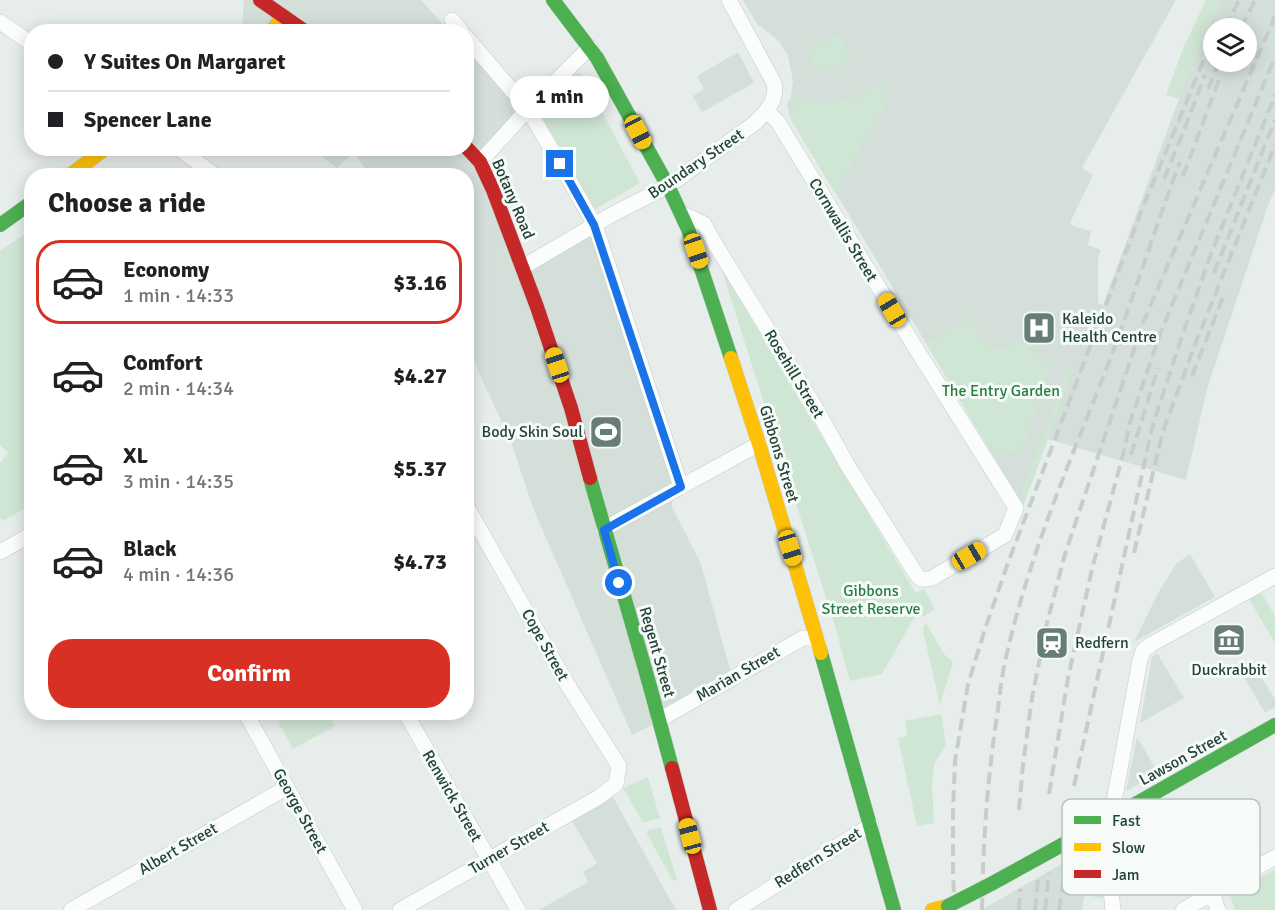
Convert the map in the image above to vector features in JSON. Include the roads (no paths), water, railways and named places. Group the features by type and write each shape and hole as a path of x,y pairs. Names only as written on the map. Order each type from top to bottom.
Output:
{"main road":[{"path":"260,0 295,24"},
{"name":"Gibbons Street","path":"553,0 590,47 668,186 688,229 759,444 894,910"},
{"path":"277,24 294,2"},
{"path":"80,168 95,156"},
{"name":"Botany Road","path":"474,156 480,162 493,190 523,267"},
{"path":"0,225 24,208"},
{"name":"Regent Street","path":"523,267 571,408 710,910"},
{"name":"Lawson Street","path":"1144,799 1275,725"},
{"name":"Lawson Street","path":"932,910 945,908 1062,845"},
{"path":"696,910 706,895"}],"street":[{"path":"729,0 774,83 775,93 767,111"},
{"path":"0,22 24,38"},
{"path":"474,46 528,109 594,225 681,487"},
{"path":"480,162 528,109 590,47"},
{"name":"Boundary Street","path":"523,267 594,225 668,186 755,123 767,111"},
{"name":"Cornwallis Street","path":"767,111 778,122 896,318 1016,508 1005,535 927,580 918,577 898,546"},
{"path":"189,156 205,168"},
{"name":"Rosehill Street","path":"681,213 704,224 898,546"},
{"path":"604,530 759,444"},
{"name":"Cope Street","path":"474,520 567,684 620,766 616,784"},
{"path":"0,552 24,538"},
{"path":"1110,799 1143,651 1275,576"},
{"name":"Marian Street","path":"659,720 803,638 812,638 818,642"},
{"name":"George Street","path":"249,720 355,910"},
{"name":"Renwick Street","path":"410,720 518,910"},
{"name":"Turner Street","path":"400,910 599,797 616,784"},
{"name":"Albert Street","path":"71,910 286,788"},
{"name":"Redfern Street","path":"736,910 871,825"},
{"path":"1260,866 1275,857"},
{"path":"1112,895 1113,910"},
{"path":"1183,910 1209,895"},
{"path":"1213,895 1218,910"}],"railway":[{"path":"1230,18 1239,0"},
{"path":"1246,18 1255,0"},
{"path":"1019,810 1032,698 1046,627 1065,554 1143,323 1275,16"},
{"path":"1049,794 1068,678 1092,569 1130,422 1160,334 1275,57"},
{"path":"955,910 953,876 955,761 968,684 1008,563 1141,212 1203,62"},
{"path":"1208,89 1215,72"},
{"path":"1164,179 1205,75"},
{"path":"1183,176 1219,80"},
{"path":"1074,786 1152,428 1211,254 1275,95"},
{"path":"1214,273 1275,120"},
{"path":"1134,553 1163,431 1275,145"},
{"path":"982,910 991,765 1003,674 1017,612 1040,540 1109,362 1180,162"},
{"path":"1192,376 1225,292"},
{"path":"1131,455 1158,368"},
{"path":"1045,910 1049,873"},
{"path":"1035,910 1038,879"},
{"path":"1019,910 1020,889"},
{"path":"1059,910 1062,890"}],"place":[{"name":"Kaleido Health Centre","path":"1039,328"},
{"name":"Body Skin Soul","path":"606,432"},
{"name":"Duckrabbit","path":"1229,640"},
{"name":"Redfern","path":"1052,643"}],"park label":[{"name":"The Entry Garden","path":"1001,391"},
{"name":"Gibbons Street Reserve","path":"871,600"}]}
